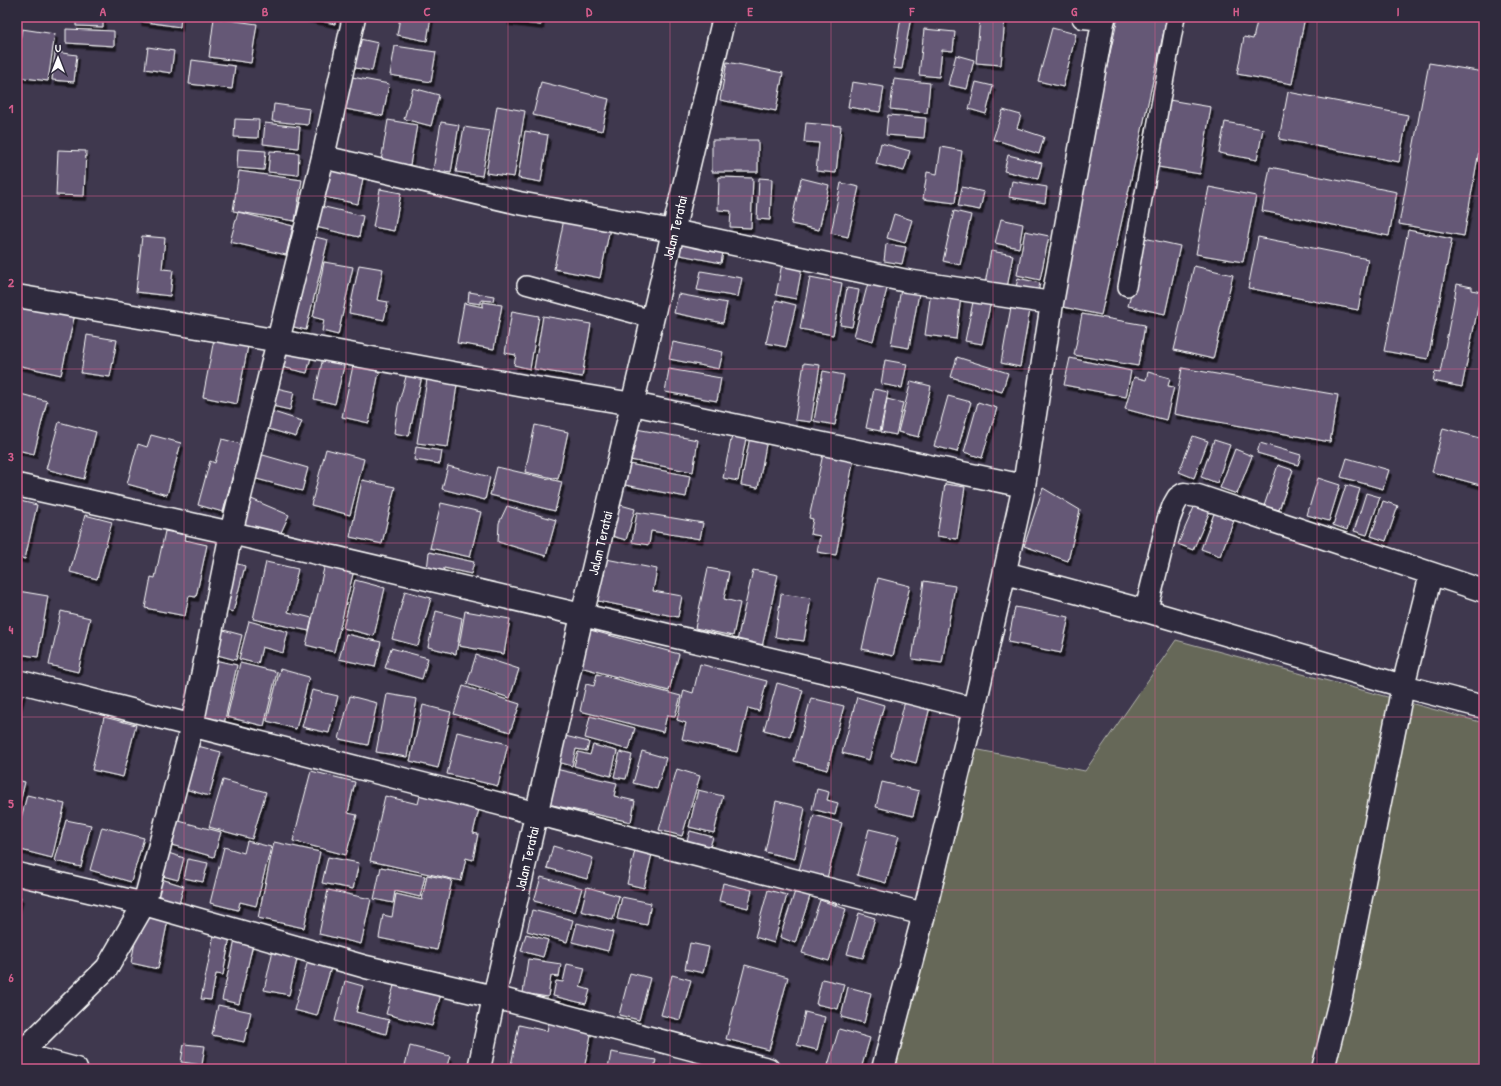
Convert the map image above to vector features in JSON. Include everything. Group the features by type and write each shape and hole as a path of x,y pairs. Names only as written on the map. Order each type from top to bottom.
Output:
{"street":[{"path":"18,1056 107,968 144,904 192,726 231,533 323,157 354,17"},
{"name":"Jalan Teratai","path":"480,1069 494,997 582,616 724,17"},
{"path":"883,1069 924,914 974,709 1024,486 1097,18"},
{"path":"323,157 519,203 673,232 907,280 1052,303"},
{"path":"17,296 633,404 1024,486"},
{"path":"17,485 231,533 856,679 974,709"},
{"path":"1146,611 1168,521 1178,498 1184,494 1198,496 1484,591"},
{"path":"1005,573 1146,611 1403,686 1484,707"},
{"path":"1323,1069 1342,989 1403,686 1431,574"},
{"path":"17,681 924,914"},
{"path":"17,874 144,904 366,967 494,997 768,1069"},
{"path":"18,1056 76,1069"}],"lane":[{"path":"1127,287 1176,17"},
{"path":"526,285 652,319"}],"green space":[{"path":"1176,640 1484,723 1484,1069 892,1069 974,749 1085,771"}],"building":[{"path":"76,17 103,17 103,27 76,26"},
{"path":"140,17 181,17 180,27 139,21"},
{"path":"303,17 336,17 335,24"},
{"path":"400,17 431,17 427,41 397,35"},
{"path":"506,17 542,17 541,25 506,21"},
{"path":"901,17 911,17 902,69 893,68"},
{"path":"980,17 1005,18 1001,65 976,63"},
{"path":"1118,17 1167,17 1101,315 1054,305"},
{"path":"1258,17 1305,17 1292,84 1237,74 1244,37 1253,39"},
{"path":"214,18 257,24 251,63 209,57"},
{"path":"1052,28 1076,34 1063,87 1038,81"},
{"path":"22,29 55,34 48,81 17,77 17,57"},
{"path":"66,29 114,31 114,46 66,43"},
{"path":"924,29 955,32 953,51 942,50 939,77 919,75"},
{"path":"351,37 378,43 372,71 345,66"},
{"path":"395,46 436,52 431,82 390,75"},
{"path":"148,47 174,51 171,73 145,69"},
{"path":"55,52 77,55 74,82 52,80"},
{"path":"956,55 974,60 967,89 948,85"},
{"path":"192,60 235,66 232,89 189,84"},
{"path":"727,62 783,73 776,111 720,100"},
{"path":"1429,63 1484,72 1484,122 1464,236 1399,224"},
{"path":"347,76 389,84 383,116 340,108"},
{"path":"894,79 930,83 927,113 890,109"},
{"path":"541,82 609,99 602,131 533,115"},
{"path":"852,82 884,87 880,112 848,107"},
{"path":"976,82 993,86 986,114 969,109"},
{"path":"413,88 439,95 431,126 404,119"},
{"path":"1288,92 1408,115 1399,162 1279,139"},
{"path":"1169,100 1211,107 1200,174 1158,167"},
{"path":"274,104 310,109 308,125 272,121"},
{"path":"497,106 525,111 514,177 486,173"},
{"path":"1003,110 1021,115 1017,128 1044,137 1039,154 993,139"},
{"path":"888,115 926,118 924,138 886,135"},
{"path":"235,119 259,120 258,138 234,137"},
{"path":"388,120 417,125 410,165 381,161"},
{"path":"441,122 459,125 451,173 433,170"},
{"path":"1225,122 1263,129 1257,160 1219,153"},
{"path":"265,123 300,127 298,148 263,144"},
{"path":"806,123 841,126 836,173 816,171 819,143 804,142"},
{"path":"464,127 490,131 482,176 456,172"},
{"path":"525,131 548,135 541,182 518,178"},
{"path":"712,140 758,140 758,172 712,172"},
{"path":"881,143 910,151 904,171 876,164"},
{"path":"941,147 962,151 955,203 923,199 927,172 937,174"},
{"path":"238,149 266,151 264,170 237,168"},
{"path":"58,150 86,151 84,196 56,195"},
{"path":"270,151 299,153 298,175 268,172"},
{"path":"1008,155 1042,163 1038,179 1004,171"},
{"path":"322,164 364,173 358,204 315,195"},
{"path":"1270,167 1397,192 1389,236 1262,211"},
{"path":"239,171 302,180 295,221 233,211"},
{"path":"719,177 753,178 751,228 730,227 731,211 718,210"},
{"path":"759,178 772,179 770,220 757,219"},
{"path":"801,178 829,185 819,230 791,224"},
{"path":"1012,181 1047,187 1045,203 1009,197"},
{"path":"841,183 859,187 848,237 831,233"},
{"path":"962,187 984,192 980,210 958,206"},
{"path":"1209,187 1256,196 1243,262 1196,254"},
{"path":"380,189 401,193 394,231 373,227"},
{"path":"312,204 363,216 359,237 307,225"},
{"path":"954,211 971,215 960,265 943,261"},
{"path":"238,212 293,226 286,255 230,242"},
{"path":"565,214 611,223 600,278 554,269"},
{"path":"894,214 912,220 905,243 887,238"},
{"path":"1001,219 1023,224 1019,248 995,243"},
{"path":"1408,230 1452,239 1428,359 1384,351"},
{"path":"1025,231 1049,236 1040,280 1017,275"},
{"path":"307,235 328,240 306,330 286,325"},
{"path":"142,236 165,238 162,269 173,270 170,296 136,292"},
{"path":"1258,237 1368,259 1358,310 1248,288"},
{"path":"679,238 724,247 721,263 675,254"},
{"path":"1144,238 1180,246 1165,314 1128,306"},
{"path":"886,244 906,247 902,264 884,261"},
{"path":"991,251 1013,255 1007,288 985,284"},
{"path":"783,258 803,262 796,299 776,295"},
{"path":"324,262 353,267 338,335 322,331 324,320 313,317"},
{"path":"359,265 383,269 377,300 388,302 384,320 349,313"},
{"path":"1194,266 1233,275 1213,359 1174,350"},
{"path":"701,271 742,278 738,297 697,290"},
{"path":"810,277 842,283 833,335 800,329"},
{"path":"1018,278 1040,283 1037,296 1015,292"},
{"path":"868,283 887,289 873,341 854,336"},
{"path":"1457,284 1472,287 1472,290 1481,292 1462,387 1433,381 1435,372 1440,373"},
{"path":"847,288 859,290 852,327 840,325"},
{"path":"901,289 919,293 909,348 891,345"},
{"path":"469,292 494,296 493,301 481,300 481,304 468,302"},
{"path":"931,292 961,296 956,339 925,335"},
{"path":"678,294 727,303 723,323 674,313"},
{"path":"974,297 991,301 982,344 965,341"},
{"path":"776,300 796,305 786,347 766,343"},
{"path":"17,302 75,314 61,375 17,365"},
{"path":"483,302 502,305 494,349 457,343 464,303 483,307"},
{"path":"1011,307 1030,310 1020,367 1001,363"},
{"path":"512,311 539,316 530,369 514,365 516,355 505,353"},
{"path":"1082,314 1145,325 1138,366 1074,355"},
{"path":"543,316 591,324 582,377 534,369"},
{"path":"87,335 117,340 110,377 81,373"},
{"path":"214,339 248,346 237,404 203,397"},
{"path":"673,342 723,352 719,369 669,359"},
{"path":"282,346 312,353 307,373 277,366"},
{"path":"324,353 346,358 335,404 314,399"},
{"path":"957,357 1008,373 1002,392 951,377"},
{"path":"1070,358 1131,371 1126,397 1064,385"},
{"path":"885,360 907,364 902,388 881,384"},
{"path":"354,361 380,367 369,423 342,417"},
{"path":"804,363 820,365 811,422 795,420"},
{"path":"1182,368 1338,395 1330,442 1174,414"},
{"path":"669,369 721,378 717,401 665,392"},
{"path":"823,371 844,375 835,425 814,421"},
{"path":"1148,372 1170,378 1168,386 1174,387 1166,420 1125,409 1134,377 1146,380"},
{"path":"407,373 422,376 409,436 394,433 398,406"},
{"path":"428,373 458,378 448,447 417,443"},
{"path":"911,381 931,386 919,437 898,432"},
{"path":"272,387 294,392 290,410 268,405"},
{"path":"874,389 888,392 880,431 866,428"},
{"path":"17,393 47,401 34,454 17,450"},
{"path":"948,396 971,402 957,452 934,446"},
{"path":"887,399 903,403 896,435 881,432"},
{"path":"978,402 997,408 982,458 964,452"},
{"path":"267,410 302,421 296,437 262,427"},
{"path":"59,422 96,432 84,479 46,469"},
{"path":"535,425 568,432 558,479 525,472"},
{"path":"1443,428 1484,439 1484,486 1432,472"},
{"path":"636,429 698,440 693,472 630,460"},
{"path":"751,431 768,434 758,488 741,485"},
{"path":"151,435 181,443 167,495 127,484 138,444 147,447"},
{"path":"732,435 746,438 738,481 723,478"},
{"path":"1193,436 1208,441 1194,478 1179,472"},
{"path":"222,439 241,444 223,512 198,505 210,461 215,463"},
{"path":"1214,440 1230,445 1217,483 1201,477"},
{"path":"1260,443 1301,455 1298,465 1257,453"},
{"path":"416,447 442,451 440,464 414,460"},
{"path":"326,449 364,459 350,515 311,505"},
{"path":"1235,449 1252,456 1237,494 1220,488"},
{"path":"256,453 308,468 302,491 249,477"},
{"path":"823,454 854,458 836,555 817,552 820,536 810,534 813,519 809,518"},
{"path":"1347,458 1389,470 1383,489 1341,477"},
{"path":"629,464 690,476 686,497 625,485"},
{"path":"1278,465 1293,470 1279,510 1264,506"},
{"path":"448,466 490,477 485,500 442,489"},
{"path":"497,467 562,482 555,511 490,495"},
{"path":"1318,478 1340,485 1329,521 1307,515"},
{"path":"362,480 395,487 382,544 350,537"},
{"path":"945,484 965,487 957,539 937,536"},
{"path":"1346,485 1360,489 1347,530 1333,525"},
{"path":"1043,488 1080,510 1068,561 1024,546"},
{"path":"1366,493 1380,497 1367,535 1354,531"},
{"path":"249,498 289,515 278,539 239,523"},
{"path":"20,501 37,505 25,559 17,557 17,512"},
{"path":"1383,501 1398,506 1386,541 1371,536"},
{"path":"441,503 481,512 470,557 430,548"},
{"path":"617,504 635,509 626,540 608,535"},
{"path":"1195,505 1210,511 1193,550 1178,544"},
{"path":"507,506 556,520 546,556 498,542 499,523"},
{"path":"1215,511 1235,518 1220,556 1201,549"},
{"path":"637,512 703,523 700,539 651,531 649,545 632,542"},
{"path":"1484,512 1484,528 1481,527"},
{"path":"85,515 112,522 97,579 70,572"},
{"path":"165,531 186,535 185,540 207,545 196,597 189,596 185,616 145,608 151,577 155,578"},
{"path":"429,552 474,562 471,574 444,568 443,573 427,570"},
{"path":"601,558 657,569 653,591 682,596 678,617 593,600"},
{"path":"231,562 245,566 233,612 219,608"},
{"path":"266,562 298,569 288,612 312,618 309,631 253,619"},
{"path":"325,564 354,570 334,652 306,645"},
{"path":"708,568 729,572 724,599 740,603 733,636 695,628"},
{"path":"753,570 778,575 762,647 737,641"},
{"path":"878,578 910,586 893,656 862,649"},
{"path":"355,580 385,588 374,636 343,628"},
{"path":"924,581 955,586 942,663 912,659"},
{"path":"18,591 48,596 38,657 17,654"},
{"path":"405,591 431,598 418,646 392,639"},
{"path":"781,594 811,598 804,641 775,637"},
{"path":"1015,607 1069,617 1061,653 1008,642"},
{"path":"61,611 90,618 78,672 49,665"},
{"path":"436,611 462,618 456,654 428,647"},
{"path":"465,611 510,619 504,654 459,646"},
{"path":"249,621 288,632 283,653 262,647 258,664 239,659"},
{"path":"216,628 242,635 236,660 210,653"},
{"path":"590,630 679,654 669,691 580,667"},
{"path":"346,634 381,642 375,667 339,659"},
{"path":"391,648 428,658 422,679 385,668"},
{"path":"476,655 519,669 510,698 467,684"},
{"path":"210,659 237,665 224,724 196,718"},
{"path":"240,663 277,672 264,726 227,717"},
{"path":"700,664 767,681 759,711 748,708 737,752 682,739 686,723 677,720 684,690 693,693"},
{"path":"280,669 309,677 296,729 267,721"},
{"path":"597,674 681,696 675,716 667,715 663,732 580,711 586,684 594,686"},
{"path":"777,683 803,690 790,737 764,730"},
{"path":"463,686 520,704 510,732 454,714"},
{"path":"17,687 24,689 17,714"},
{"path":"312,690 338,696 329,733 302,727"},
{"path":"387,694 417,699 407,757 376,752"},
{"path":"350,696 377,703 368,745 339,739"},
{"path":"857,697 884,705 869,760 842,753"},
{"path":"811,698 844,706 827,770 794,761"},
{"path":"905,701 930,707 916,763 891,756"},
{"path":"423,705 451,712 438,768 410,761"},
{"path":"590,716 635,728 629,750 585,738"},
{"path":"104,717 136,725 123,777 92,770"},
{"path":"457,732 508,744 498,786 447,774"},
{"path":"565,736 589,742 587,751 576,749 572,766 558,762"},
{"path":"190,744 221,752 209,796 178,787"},
{"path":"593,745 617,751 611,776 574,766 578,752 590,755"},
{"path":"642,751 666,758 657,789 633,783"},
{"path":"620,752 632,755 626,779 614,777"},
{"path":"551,768 617,783 614,796 635,801 631,822 543,803"},
{"path":"677,769 700,776 682,836 659,830"},
{"path":"311,771 355,782 348,813 357,815 346,855 293,841"},
{"path":"17,780 25,782 20,803 17,803"},
{"path":"223,780 266,792 252,839 209,827"},
{"path":"882,782 919,791 913,816 876,807"},
{"path":"817,789 829,792 827,800 838,803 835,815 812,809"},
{"path":"698,790 723,796 714,833 689,827"},
{"path":"421,792 480,805 473,833 478,834 473,860 466,858 461,881 370,861 385,796 418,804"},
{"path":"27,795 65,804 52,858 17,849 17,834"},
{"path":"776,801 805,808 795,859 765,852"},
{"path":"814,815 842,823 827,878 799,870"},
{"path":"66,820 91,825 81,867 55,861"},
{"path":"175,820 221,832 214,857 168,844"},
{"path":"102,827 144,838 131,882 90,870"},
{"path":"869,829 899,836 886,883 857,875"},
{"path":"690,831 713,837 710,847 687,841"},
{"path":"247,841 271,847 256,906 240,902 238,910 210,903 224,847 244,853"},
{"path":"274,842 320,852 304,928 258,918"},
{"path":"553,846 593,858 587,879 547,868"},
{"path":"636,846 653,850 644,888 627,884"},
{"path":"162,851 184,858 178,880 155,874"},
{"path":"328,857 359,863 353,889 322,883"},
{"path":"188,859 208,863 203,882 184,878"},
{"path":"381,867 425,876 420,897 395,891 393,903 374,899"},
{"path":"427,875 452,880 437,950 379,938 383,915 392,917 396,894 422,900"},
{"path":"541,877 582,888 575,912 534,901"},
{"path":"158,878 184,886 178,907 152,900"},
{"path":"723,883 752,890 748,908 719,901"},
{"path":"797,885 812,890 795,943 780,937"},
{"path":"587,887 619,896 613,920 581,911"},
{"path":"328,890 371,899 361,944 319,934"},
{"path":"768,890 787,895 774,943 755,937"},
{"path":"17,896 21,897 17,911"},
{"path":"622,897 651,903 647,925 617,919"},
{"path":"820,900 846,909 829,961 802,953"},
{"path":"532,910 573,920 567,942 527,931"},
{"path":"859,913 875,918 863,958 847,954"},
{"path":"140,915 168,920 158,969 131,963"},
{"path":"577,923 613,932 608,951 572,942"},
{"path":"214,934 230,937 223,975 216,974 211,1000 201,999"},
{"path":"526,934 548,940 543,957 521,951"},
{"path":"235,940 253,944 239,1004 222,1000"},
{"path":"690,943 709,947 703,973 685,969"},
{"path":"273,950 298,955 289,995 264,990"},
{"path":"309,957 332,964 317,1016 294,1010"},
{"path":"528,959 561,964 559,977 551,976 548,997 523,993"},
{"path":"567,964 585,968 580,987 590,990 586,1004 553,996 556,981 563,982"},
{"path":"745,965 788,977 769,1050 726,1039"},
{"path":"630,973 650,978 639,1020 619,1015"},
{"path":"672,975 691,980 680,1020 661,1015"},
{"path":"822,979 844,984 838,1009 816,1004"},
{"path":"345,981 363,986 356,1012 389,1020 386,1034 335,1021"},
{"path":"395,982 441,994 432,1026 386,1014"},
{"path":"848,987 871,993 864,1023 841,1017"},
{"path":"218,1005 251,1012 244,1042 212,1035"},
{"path":"805,1012 825,1017 817,1050 797,1045"},
{"path":"549,1021 592,1030 584,1069 532,1069 511,1065 519,1025 547,1031"},
{"path":"839,1029 870,1038 861,1069 839,1069 828,1065"},
{"path":"184,1044 205,1046 202,1065 181,1062"},
{"path":"410,1046 450,1056 446,1069 404,1069"},
{"path":"611,1052 656,1060 654,1069 608,1069"},
{"path":"670,1064 691,1069 669,1069"}]}
